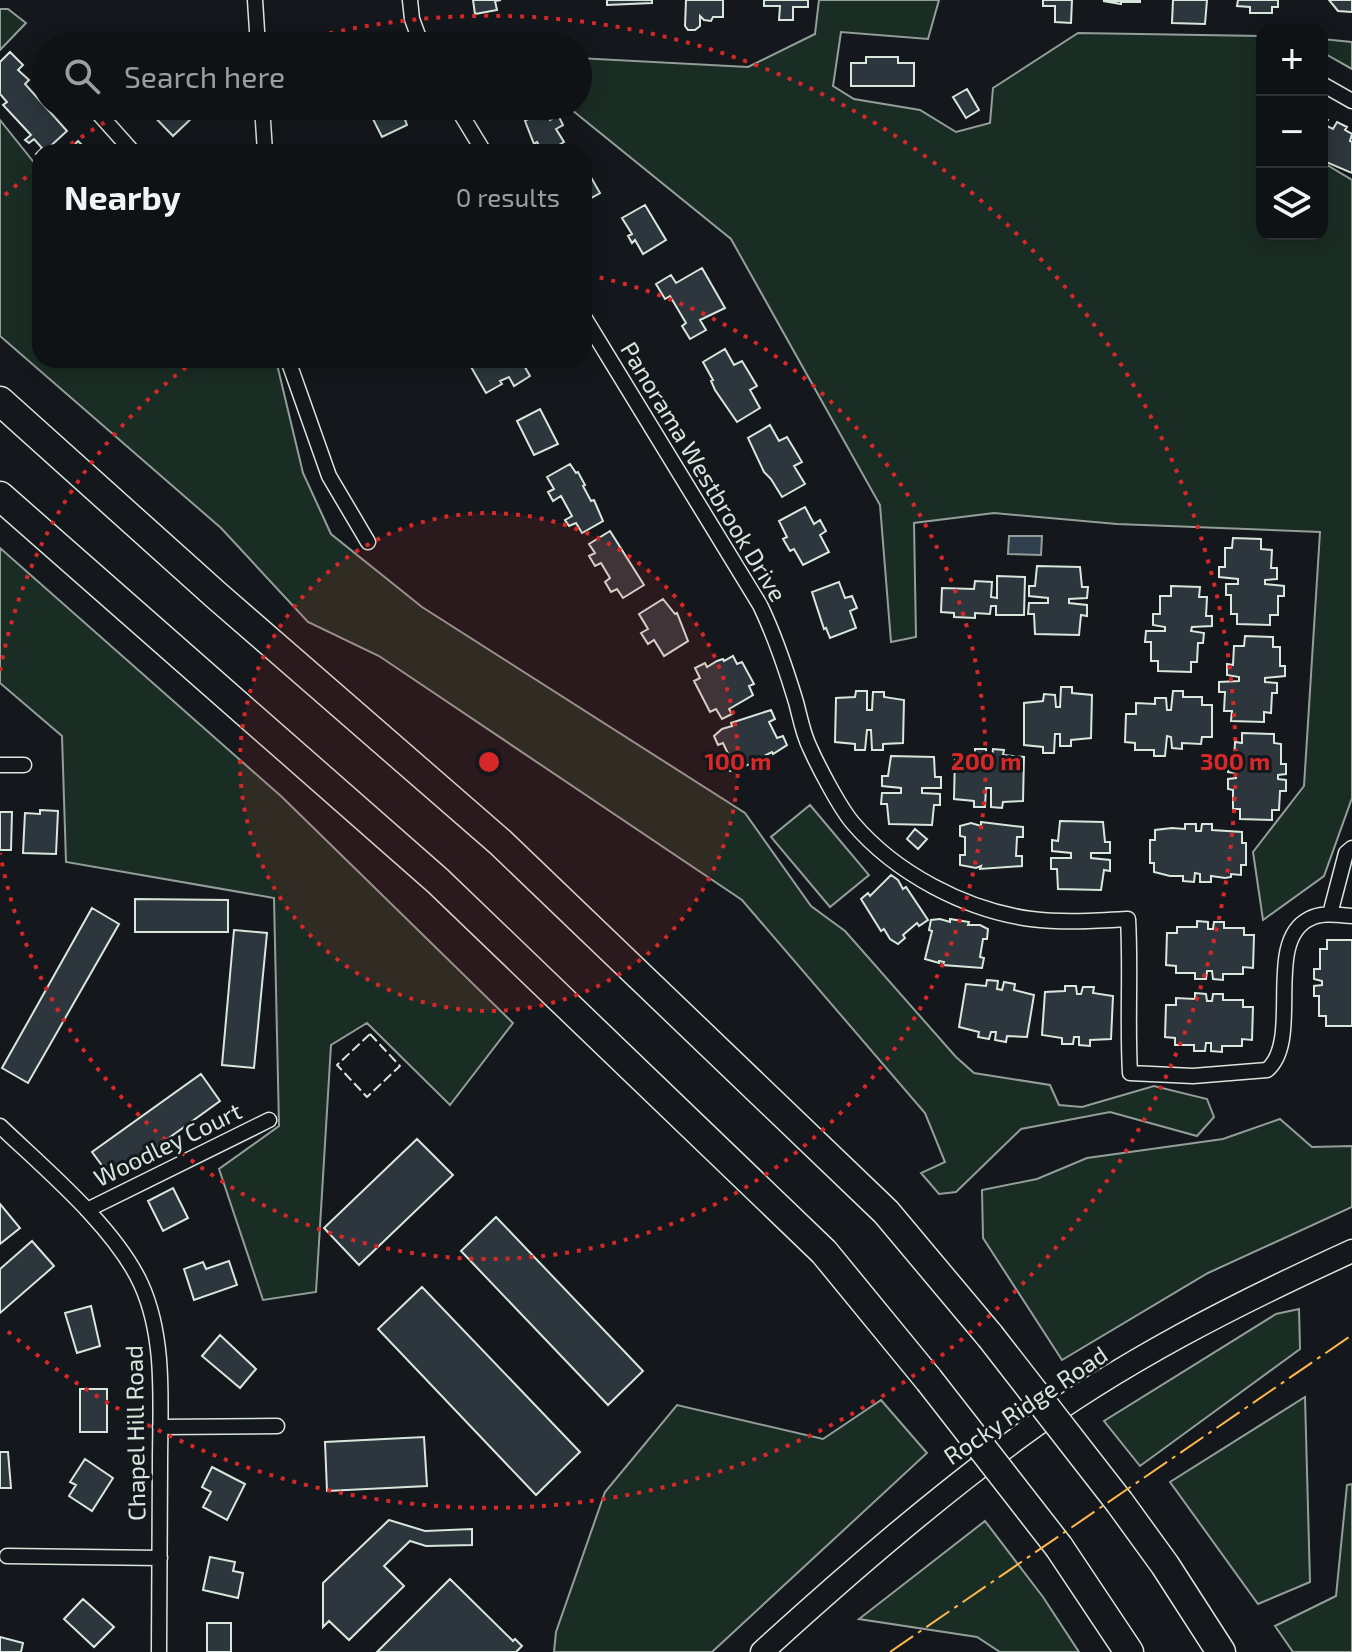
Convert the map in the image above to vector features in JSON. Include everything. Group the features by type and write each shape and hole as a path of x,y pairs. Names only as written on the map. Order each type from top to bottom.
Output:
{"highway":[{"path":"0,401 216,595 500,842 886,1212 990,1336 1120,1503 1224,1652"},
{"path":"0,496 438,881 824,1252 1059,1547 1129,1652"}],"main road":[{"name":"Rocky Ridge Road","path":"762,1652 913,1517 1020,1436 1191,1330 1272,1287 1352,1251"}],"street":[{"path":"255,0 257,32"},
{"path":"410,0 417,32"},
{"path":"1328,87 1352,101"},
{"path":"104,120 126,144"},
{"path":"263,120 264,144"},
{"path":"465,120 479,144"},
{"name":"Panorama Westbrook Drive","path":"592,330 760,605 780,651 809,747 851,821 879,848 931,884 970,903 1029,919 1079,922 1128,919 1130,1073 1193,1076 1267,1070 1279,1055 1289,946 1294,934 1307,919 1330,914"},
{"path":"291,368 329,476 368,542"},
{"path":"0,765 24,765"},
{"path":"1352,848 1346,853 1330,914 1352,916"},
{"name":"Woodley Court","path":"87,1210 269,1120"},
{"name":"Chapel Hill Road","path":"0,1126 87,1210 140,1281 154,1318 160,1427 159,1652"},
{"path":"160,1427 277,1426"},
{"path":"7,1556 160,1558"}],"green space":[{"path":"819,0 939,0 928,39 841,32 833,86 854,99 920,110 956,132 990,123 993,88 1078,33 1256,36 1256,240 1328,240 1328,166 1352,180 1352,798 1324,876 1263,920 1253,852 1304,786 1320,532 1117,524 994,513 914,523 916,637 891,642 880,505 731,239 584,120 592,120 592,59 748,67 815,34"},
{"path":"0,9 8,9 26,23 0,50"},
{"path":"1328,40 1352,42 1352,69 1328,55"},
{"path":"0,120 32,160 32,364 0,336"},
{"path":"37,368 278,368 303,473 331,534 422,607 745,813 811,906 845,931 956,1057 974,1073 1050,1085 1059,1105 1082,1107 1154,1086 1207,1099 1214,1117 1197,1136 1110,1112 1021,1129 956,1192 939,1194 921,1173 945,1162 925,1113 742,900 379,656 308,622 221,528"},
{"path":"0,548 282,797 513,1023 450,1105 367,1023 331,1045 316,1292 263,1300 219,1169 279,1126 274,898 66,862 62,736 0,683"},
{"path":"810,805 869,875 830,907 771,837"},
{"path":"1280,1119 1312,1147 1352,1146 1352,1207 1208,1273 1062,1360 983,1238 982,1190 1037,1179 1087,1158 1223,1139"},
{"path":"1299,1309 1300,1349 1140,1466 1104,1421 1276,1314"},
{"path":"1305,1397 1310,1582 1258,1604 1170,1482"},
{"path":"881,1400 927,1453 712,1652 554,1652 556,1632 605,1492 677,1405 823,1439"},
{"path":"1352,1484 1352,1652 1293,1652 1275,1626 1336,1596 1347,1485"},
{"path":"985,1521 1043,1597 1079,1652 1000,1652 977,1637 859,1619"}],"water":[{"path":"1009,536 1042,536 1041,555 1008,554"}],"building":[{"path":"473,0 501,0 495,1 497,10 475,14"},
{"path":"607,0 652,0 652,3 607,5"},
{"path":"686,0 723,0 723,17 713,17 711,21 700,16 700,26 688,30 685,26"},
{"path":"764,0 808,0 808,7 793,7 793,20 779,20 780,6 764,6"},
{"path":"1043,0 1072,0 1071,23 1055,22 1055,6 1043,6"},
{"path":"1140,0 1121,4 1103,1"},
{"path":"1173,0 1207,0 1205,24 1172,23"},
{"path":"1238,0 1278,0 1278,7 1272,7 1272,13 1250,13 1250,7 1237,6"},
{"path":"1329,0 1352,0 1352,12 1338,11"},
{"path":"10,52 23,65 18,70 29,80 25,84 32,92 32,120 57,120 67,131 53,144 25,140 31,135 3,105 7,102 0,94 0,62"},
{"path":"866,57 898,57 898,63 914,63 914,86 851,86 851,63 866,63"},
{"path":"967,89 979,110 966,118 953,97"},
{"path":"158,120 190,120 173,136"},
{"path":"374,120 405,120 407,125 382,137"},
{"path":"560,120 563,125 556,129 564,142 534,144 525,121"},
{"path":"1337,122 1352,134 1352,173 1328,163 1328,126 1333,129"},
{"path":"592,179 600,193 592,198"},
{"path":"645,205 666,240 643,254 635,240 632,243 628,236 632,234 622,218"},
{"path":"702,268 725,308 700,320 706,330 690,339 682,326 686,323 670,296 665,299 656,284 671,275 676,283"},
{"path":"725,349 734,365 742,361 757,386 750,390 760,408 737,422 715,390 703,362"},
{"path":"472,368 525,368 530,376 514,386 509,377 486,393"},
{"path":"540,409 558,444 534,455 517,421"},
{"path":"770,425 779,441 787,437 802,462 794,466 805,484 782,497 764,472 748,438"},
{"path":"570,464 578,472 603,521 582,533 576,523 569,526 565,520 572,516 561,496 553,501 548,492 554,489 547,477"},
{"path":"805,507 814,524 820,520 826,531 820,535 829,552 803,565 794,549 790,551 783,539 787,537 779,521"},
{"path":"610,531 644,585 623,598 617,589 611,592 605,582 610,578 601,563 595,566 589,556 595,553 589,544"},
{"path":"1233,538 1261,539 1261,549 1272,550 1271,568 1277,568 1277,579 1265,580 1265,584 1284,586 1284,596 1278,596 1278,615 1270,615 1270,625 1237,624 1237,614 1231,614 1231,595 1226,595 1226,584 1238,584 1238,579 1219,577 1219,567 1225,567 1225,548 1232,548"},
{"path":"1037,566 1080,567 1082,587 1088,587 1087,598 1069,599 1069,603 1087,605 1087,616 1081,615 1079,635 1035,634 1034,614 1028,614 1029,603 1048,603 1048,598 1029,596 1029,586 1035,586"},
{"path":"997,576 1025,577 1024,615 996,615 996,606 991,606 990,614 975,613 975,618 954,617 954,613 941,612 942,588 974,589 975,581 992,582 991,597 997,598"},
{"path":"839,582 845,598 852,596 857,608 850,611 856,628 830,638 812,592"},
{"path":"1171,586 1200,587 1199,597 1207,597 1206,616 1212,616 1212,626 1192,627 1191,631 1204,633 1203,643 1198,643 1197,662 1191,662 1191,672 1158,671 1158,661 1151,661 1151,642 1145,642 1146,631 1165,631 1165,627 1153,625 1153,614 1160,614 1160,596 1171,596"},
{"path":"663,599 677,613 688,641 664,656 654,640 648,644 641,633 648,629 639,614"},
{"path":"1245,636 1273,637 1273,647 1280,647 1280,666 1285,666 1285,676 1265,678 1265,682 1277,683 1277,693 1272,693 1271,713 1264,712 1264,722 1231,721 1232,711 1224,711 1225,692 1219,692 1219,682 1239,681 1239,677 1227,675 1227,664 1233,665 1234,646 1244,646"},
{"path":"733,656 737,664 742,662 754,684 749,686 753,695 729,709 732,714 722,719 716,709 710,712 694,681 700,678 695,668 705,663 707,667"},
{"path":"1061,687 1072,687 1072,693 1092,695 1091,738 1071,740 1071,746 1060,746 1060,734 1055,734 1054,753 1043,753 1043,747 1024,745 1024,703 1043,701 1044,694 1055,695 1056,707 1060,707"},
{"path":"856,691 867,691 867,710 872,710 873,692 884,692 884,697 904,700 903,743 883,744 883,750 872,750 871,730 867,730 865,750 855,750 855,744 835,742 836,698 855,697"},
{"path":"1173,691 1183,691 1183,697 1202,697 1202,705 1212,705 1212,737 1202,737 1201,744 1182,743 1182,749 1172,748 1171,737 1167,736 1165,756 1154,756 1154,750 1135,750 1135,743 1125,742 1126,714 1136,714 1136,703 1155,704 1155,698 1166,698 1167,710 1171,710"},
{"path":"771,710 775,719 769,722 777,738 783,736 787,745 766,755 768,758 730,771 726,762 731,760 723,743 718,745 714,736 732,726 731,723"},
{"path":"1242,733 1274,734 1274,743 1281,744 1281,764 1286,764 1286,774 1278,775 1278,779 1286,780 1286,791 1280,791 1279,810 1272,810 1272,820 1240,819 1240,809 1233,809 1233,790 1228,789 1228,779 1236,778 1236,773 1228,772 1228,762 1234,762 1235,742 1242,743"},
{"path":"975,749 986,749 987,768 991,768 993,749 1004,750 1003,755 1024,757 1023,801 1003,802 1002,808 991,807 991,788 986,788 985,807 974,807 974,801 954,799 955,756 975,755"},
{"path":"891,756 934,757 935,777 941,777 941,788 922,788 922,793 940,794 940,805 934,805 932,825 889,824 887,804 881,804 882,793 901,793 901,788 882,786 882,776 888,776"},
{"path":"40,810 58,811 56,854 23,853 25,813 40,814"},
{"path":"0,812 12,812 11,850 0,850"},
{"path":"1060,821 1103,822 1105,842 1110,842 1110,853 1091,853 1091,858 1110,860 1110,871 1104,870 1101,890 1058,889 1057,869 1051,869 1051,858 1071,858 1071,853 1052,851 1052,840 1058,841"},
{"path":"981,822 1023,827 1023,837 1017,837 1016,856 1022,856 1022,866 980,869 981,866 960,865 960,855 965,855 965,837 960,836 960,826 971,823 981,826"},
{"path":"1185,824 1196,824 1196,831 1201,831 1202,824 1212,824 1212,830 1242,832 1242,843 1246,843 1246,865 1241,865 1241,875 1231,874 1231,877 1225,878 1211,876 1211,882 1200,882 1200,874 1195,873 1194,882 1183,881 1183,876 1154,872 1154,863 1150,863 1150,840 1155,840 1155,830 1185,829"},
{"path":"915,829 927,839 918,849 907,839"},
{"path":"891,875 903,889 906,887 928,920 919,926 917,923 898,944 890,939 884,929 881,931 861,899 868,893 870,896"},
{"path":"135,899 228,900 228,932 135,932"},
{"path":"92,908 119,924 28,1083 2,1068"},
{"path":"931,920 969,922 968,925 988,929 980,957 984,958 982,968 943,965 944,962 925,959 932,931 929,930"},
{"path":"1197,921 1208,922 1208,929 1213,929 1214,922 1224,922 1224,928 1244,928 1244,935 1254,935 1253,968 1243,967 1243,974 1223,974 1223,980 1213,979 1212,971 1207,971 1206,979 1195,979 1195,973 1176,973 1176,966 1166,965 1167,933 1177,933 1177,927 1197,927"},
{"path":"234,930 267,933 254,1068 222,1065"},
{"path":"1327,940 1352,940 1352,1026 1326,1026 1326,1016 1319,1016 1319,996 1314,996 1314,986 1322,985 1322,981 1314,979 1314,969 1320,969 1320,949 1327,949"},
{"path":"987,980 998,981 997,989 1002,990 1004,982 1015,984 1014,990 1034,995 1027,1037 1007,1036 1006,1042 995,1040 996,1032 991,1032 989,1039 978,1037 979,1032 959,1027 966,984 986,986"},
{"path":"1065,986 1076,986 1077,994 1081,994 1083,987 1094,987 1093,993 1113,996 1111,1039 1090,1040 1090,1046 1079,1045 1079,1037 1074,1037 1073,1044 1062,1044 1062,1038 1042,1035 1045,992 1065,991"},
{"path":"1195,993 1206,994 1207,1001 1212,1001 1213,994 1223,994 1223,1000 1243,1000 1243,1007 1253,1007 1252,1040 1242,1039 1242,1046 1222,1046 1222,1052 1211,1051 1211,1043 1206,1043 1205,1051 1194,1051 1194,1045 1175,1045 1175,1038 1165,1037 1166,1005 1176,1005 1176,998 1195,999"},
{"path":"201,1074 220,1101 112,1179 92,1152"},
{"path":"417,1139 453,1175 359,1265 324,1228"},
{"path":"173,1188 188,1218 163,1231 148,1201"},
{"path":"0,1204 20,1228 0,1244"},
{"path":"496,1217 643,1371 608,1405 461,1251"},
{"path":"32,1241 54,1266 0,1313 0,1269"},
{"path":"229,1261 237,1285 194,1300 184,1269 203,1262 206,1269"},
{"path":"422,1287 580,1452 536,1495 378,1329"},
{"path":"91,1306 100,1346 77,1353 65,1313"},
{"path":"220,1335 256,1369 240,1388 202,1356"},
{"path":"80,1389 107,1389 107,1432 80,1432"},
{"path":"424,1437 427,1486 327,1491 325,1442"},
{"path":"0,1452 8,1452 11,1488 0,1488"},
{"path":"85,1459 113,1478 92,1511 69,1496 76,1485 70,1482"},
{"path":"212,1467 245,1484 227,1520 203,1507 211,1492 202,1487"},
{"path":"389,1520 425,1531 472,1529 472,1545 426,1546 410,1541 384,1566 404,1586 349,1640 329,1621 323,1627 323,1583"},
{"path":"210,1557 235,1562 233,1571 243,1573 238,1598 203,1590"},
{"path":"450,1579 513,1641 515,1639 522,1646 516,1652 377,1652"},
{"path":"83,1599 114,1627 94,1647 64,1619"},
{"path":"207,1623 231,1623 231,1652 207,1652"},
{"path":"0,1637 23,1643 21,1652 0,1652"}],"fence":[{"path":"370,1034 400,1066 367,1097 337,1065 370,1034"}],"power":[{"path":"890,1652 1352,1335"}]}
